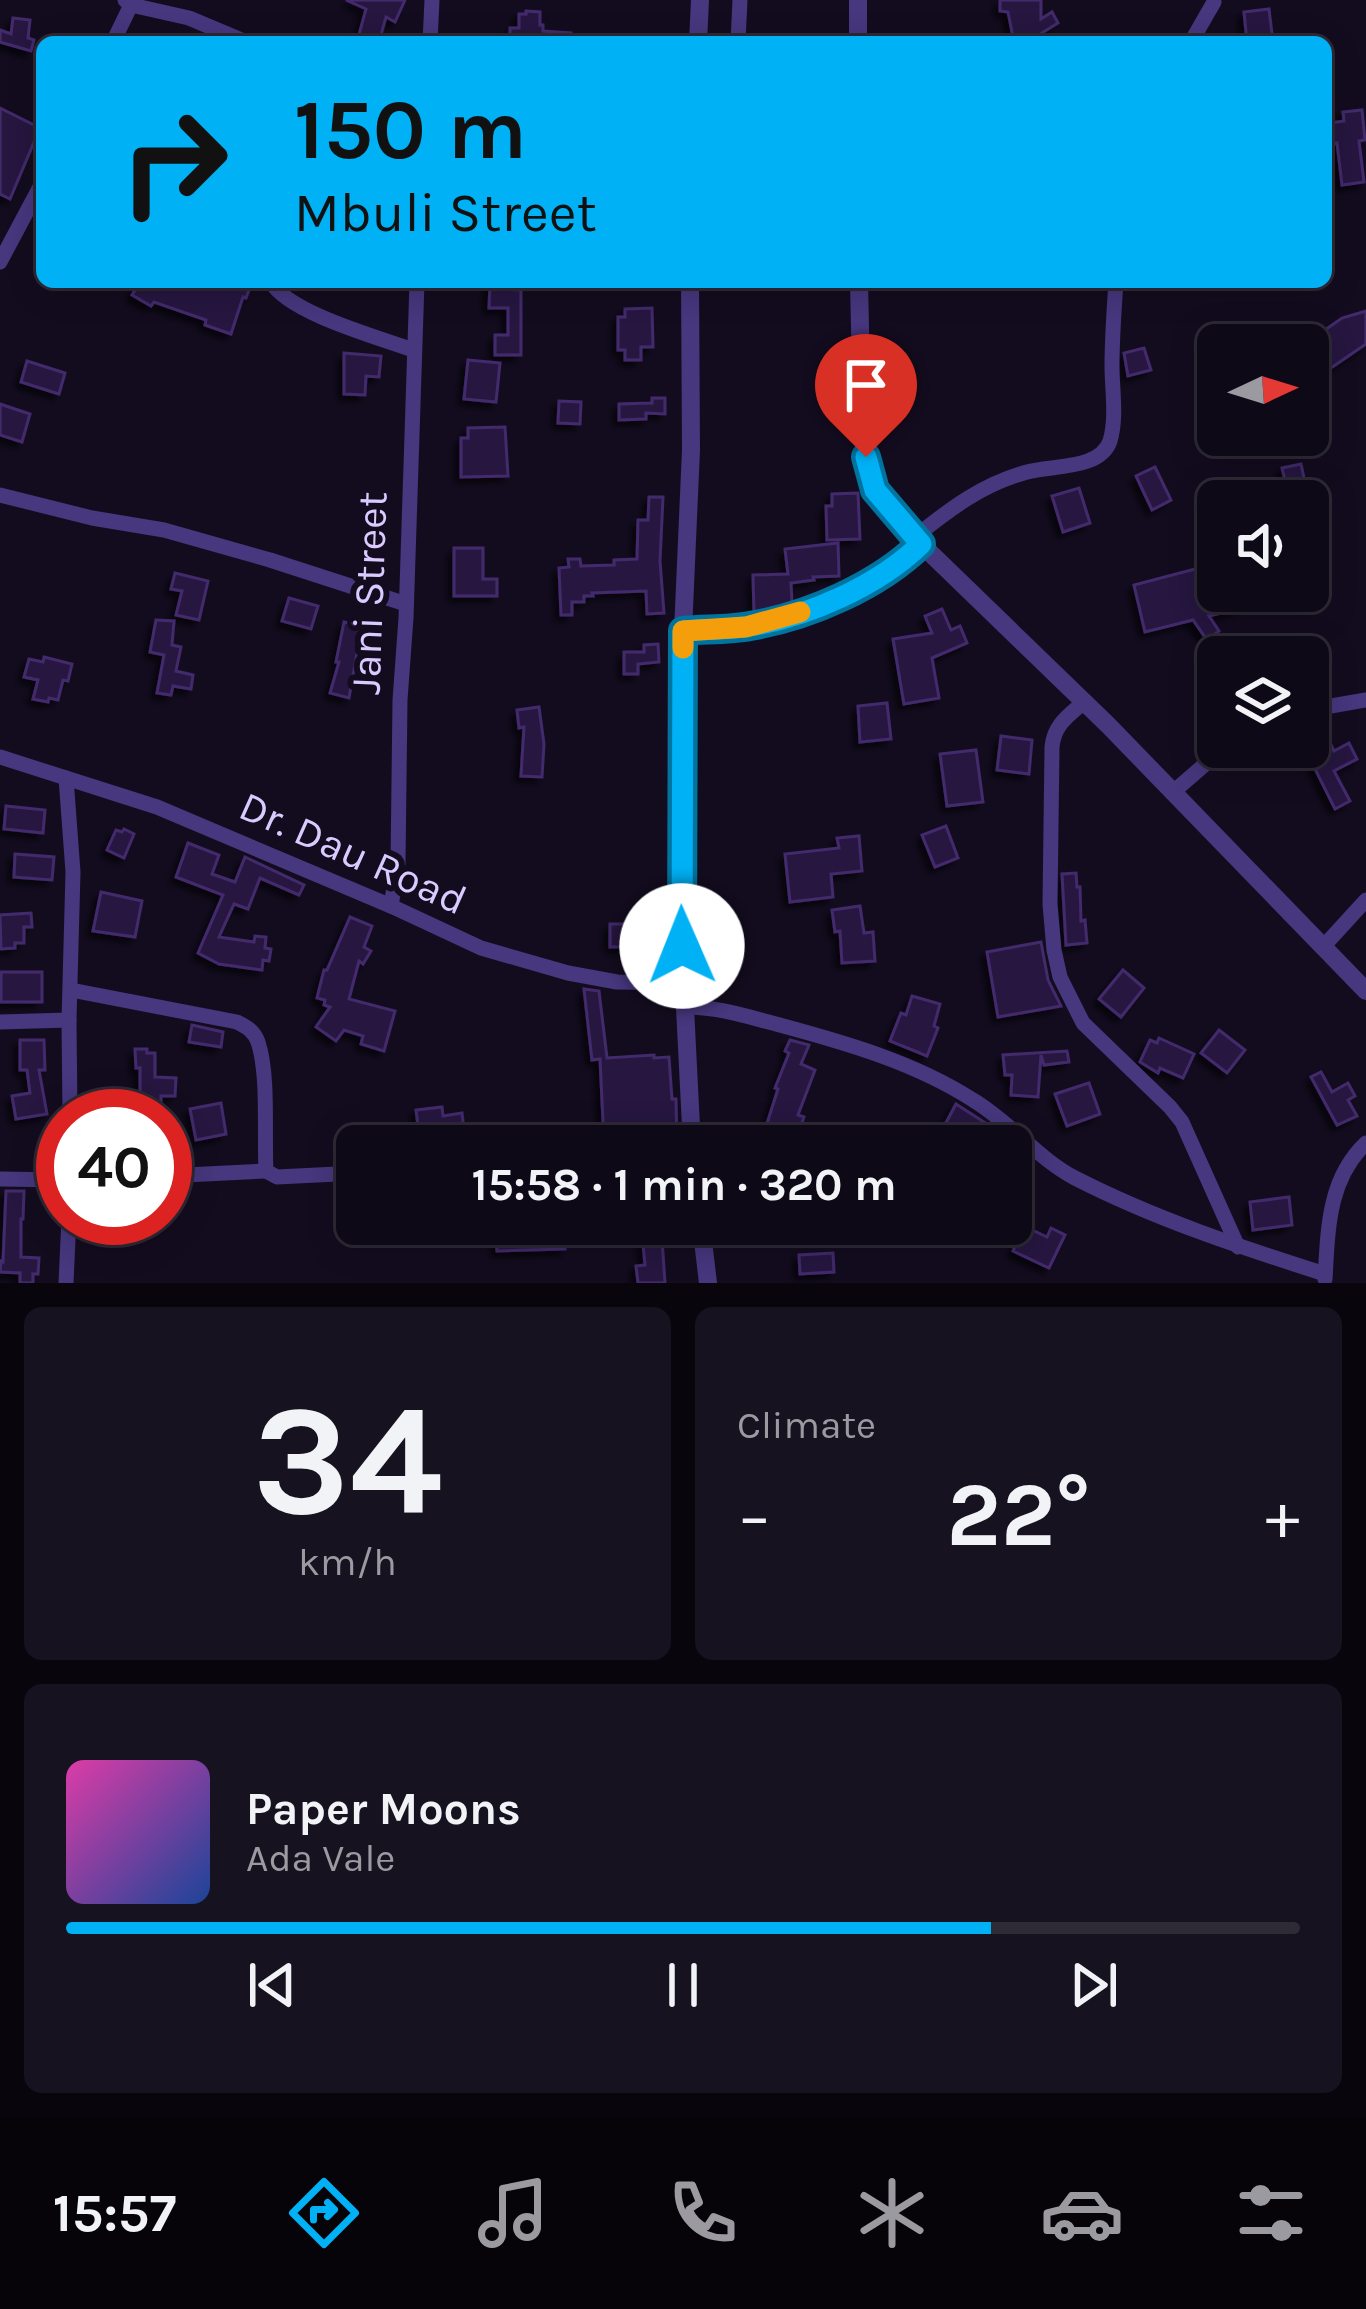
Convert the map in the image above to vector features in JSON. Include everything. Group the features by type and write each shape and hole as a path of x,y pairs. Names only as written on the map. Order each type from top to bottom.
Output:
{"street":[{"path":"430,36 432,0"},
{"path":"698,36 700,0"},
{"path":"738,36 740,0"},
{"path":"858,0 858,36"},
{"path":"114,36 128,2 189,18 232,36"},
{"path":"1194,36 1214,2"},
{"path":"0,262 36,193"},
{"path":"275,288 301,308 413,350"},
{"name":"Jani Street","path":"391,906 398,863 417,288"},
{"path":"690,288 680,910 691,1125"},
{"path":"859,288 862,418 875,490 918,541 1084,702 1366,991"},
{"path":"683,631 783,619 874,579 908,557 958,502 984,488 1032,471 1096,459 1107,448 1113,420 1116,288"},
{"path":"0,495 164,530 406,604"},
{"path":"1329,706 1366,700"},
{"path":"1084,702 1053,735 1050,904 1060,977 1083,1023 1182,1123 1238,1247"},
{"name":"Dr. Dau Road","path":"0,757 157,807 481,948 617,982 684,982"},
{"path":"1172,794 1201,768"},
{"path":"66,778 74,872 70,1089"},
{"path":"1324,947 1366,900"},
{"path":"71,990 237,1022 250,1029 258,1041 262,1071 266,1171"},
{"path":"686,1007 726,1010 804,1031 923,1072 977,1102 999,1125"},
{"path":"0,1022 69,1020"},
{"path":"1032,1152 1074,1178 1325,1278 1339,1177 1366,1143"},
{"path":"192,1175 336,1174"},
{"path":"0,1179 36,1180"},
{"path":"66,1283 68,1245"},
{"path":"703,1245 708,1283"}],"building":[{"path":"346,0 405,0 395,22 386,17 381,36 359,36 366,9"},
{"path":"1000,0 1041,0 1041,19 1052,12 1058,23 1037,36 1013,36 1008,12 1000,11"},
{"path":"1269,9 1272,36 1246,36 1244,12"},
{"path":"540,12 543,31 571,36 510,36 510,28 519,28 519,14"},
{"path":"13,18 30,20 31,51 0,42 0,30 11,34"},
{"path":"0,108 36,126 36,137 10,199 0,194"},
{"path":"1362,110 1365,140 1359,141 1364,182 1342,185 1332,123 1344,121 1343,112"},
{"path":"136,288 250,288 231,334 205,325 206,320 154,302 151,306 132,295"},
{"path":"490,288 521,290 521,355 495,355 495,335 508,335 508,308 489,308"},
{"path":"652,308 653,347 641,347 641,360 625,360 625,350 618,350 618,317 625,317 625,309"},
{"path":"1366,311 1366,344 1331,368 1329,327"},
{"path":"1144,348 1151,370 1128,376 1124,353"},
{"path":"344,353 381,356 379,377 366,376 365,395 344,394"},
{"path":"468,360 500,363 496,402 464,399"},
{"path":"27,361 65,373 59,394 21,382"},
{"path":"652,398 665,398 665,414 619,420 619,404 652,403"},
{"path":"559,401 581,402 580,424 558,423"},
{"path":"0,404 30,414 22,442 0,435"},
{"path":"505,427 508,476 461,477 461,438 468,438 468,428"},
{"path":"1301,464 1304,480 1285,480 1282,468"},
{"path":"1155,467 1171,500 1152,510 1136,476"},
{"path":"1079,488 1090,523 1063,532 1052,496"},
{"path":"858,493 860,539 827,540 826,506 832,506 832,494"},
{"path":"649,497 663,497 664,613 647,614 646,591 592,593 584,596 584,602 572,602 572,615 561,615 559,568 569,567 568,559 580,559 581,566 637,559 638,520 648,520"},
{"path":"838,543 839,576 791,583 792,603 754,613 753,575 788,574 785,549"},
{"path":"454,548 483,548 483,579 497,579 497,596 454,596"},
{"path":"1197,568 1197,612 1226,612 1209,616 1219,631 1204,636 1193,620 1145,632 1134,585"},
{"path":"175,573 208,581 199,620 176,615 182,591 171,589"},
{"path":"289,598 318,606 311,629 282,621"},
{"path":"942,609 951,630 960,626 967,643 932,658 939,698 904,704 893,639 932,633 925,616"},
{"path":"156,620 174,621 172,645 181,647 176,671 193,675 191,689 173,686 171,695 157,693 164,655 150,652"},
{"path":"344,622 377,629 372,656 357,653 349,698 330,693"},
{"path":"658,644 659,662 638,664 638,674 624,674 624,652 644,652 644,645"},
{"path":"44,657 72,664 58,700 33,699 38,680 24,677 29,659 43,662"},
{"path":"887,703 891,739 860,742 858,706"},
{"path":"539,707 542,777 521,776 524,727 519,728 517,710"},
{"path":"1001,736 1032,740 1029,774 997,770"},
{"path":"1329,741 1334,751 1349,743 1357,759 1334,771 1350,801 1335,809 1314,768 1329,768"},
{"path":"976,750 983,802 947,806 940,754"},
{"path":"6,806 45,810 43,833 4,829"},
{"path":"946,826 958,858 935,867 922,835"},
{"path":"116,830 134,834 124,858 107,850"},
{"path":"859,836 862,871 831,874 833,897 790,902 785,854 839,848 837,838"},
{"path":"188,843 219,855 212,874 235,882 245,857 304,885 299,895 260,878 248,909 234,904 219,937 254,942 255,936 266,937 265,948 271,949 262,970 219,964 198,953 223,895 176,877"},
{"path":"15,854 54,857 52,880 14,877"},
{"path":"1076,873 1087,943 1066,945 1062,874"},
{"path":"101,892 142,901 135,937 93,931"},
{"path":"860,906 864,933 873,932 875,961 842,963 840,931 835,932 832,910"},
{"path":"31,913 32,927 24,927 24,943 1,949 0,915"},
{"path":"350,917 372,926 364,947 371,951 363,964 359,961 349,999 395,1011 384,1051 361,1044 363,1036 344,1030 336,1041 316,1027 330,1007 317,998 324,970"},
{"path":"610,924 643,924 643,947 610,947"},
{"path":"1041,942 1048,980 1061,1006 998,1017 987,952"},
{"path":"1123,970 1144,988 1121,1017 1099,999"},
{"path":"1,972 42,972 42,1002 1,1002"},
{"path":"584,989 599,991 607,1058 669,1057 677,1125 603,1125 600,1059 592,1060"},
{"path":"912,996 940,1004 934,1026 938,1028 927,1056 890,1041"},
{"path":"192,1025 223,1032 221,1047 189,1042"},
{"path":"1219,1030 1245,1050 1227,1073 1201,1053"},
{"path":"1159,1038 1194,1054 1183,1078 1160,1068 1158,1073 1140,1062 1150,1040 1157,1043"},
{"path":"20,1040 44,1040 45,1070 39,1070 42,1089 36,1089 36,1116 16,1119 12,1096 30,1093 27,1070 20,1070"},
{"path":"790,1040 809,1045 801,1064 815,1070 798,1115 804,1117 801,1125 766,1125 789,1053 785,1051"},
{"path":"135,1049 155,1053 155,1077 176,1078 175,1089 140,1089 140,1068 136,1068"},
{"path":"1067,1051 1069,1062 1044,1065 1041,1055 1038,1097 1011,1095 1012,1075 1005,1075 1003,1055"},
{"path":"1321,1072 1332,1092 1348,1083 1355,1096 1348,1100 1357,1116 1337,1125 1311,1077"},
{"path":"1089,1083 1100,1114 1067,1126 1055,1094"},
{"path":"221,1103 226,1134 196,1140 192,1109"},
{"path":"956,1104 987,1124 986,1125 945,1125"},
{"path":"442,1107 443,1116 462,1113 463,1125 418,1125 416,1110"},
{"path":"6,1191 24,1191 21,1257 39,1258 33,1283 20,1283 20,1273 0,1272"},
{"path":"1289,1197 1292,1225 1253,1230 1250,1202"},
{"path":"1051,1228 1065,1235 1049,1268 1013,1251 1016,1245 1032,1245 1032,1230 1047,1237"},
{"path":"497,1245 565,1245 565,1249 497,1251"},
{"path":"643,1245 662,1245 665,1283 638,1283 636,1266 645,1265"},
{"path":"833,1253 834,1272 800,1274 799,1255"}],"slow traffic":[{"path":"683,648 683,631 746,627 800,612"}],"route":[{"path":"682,946 683,631 783,619 836,598 908,557 921,544 875,490 866,457"}]}
